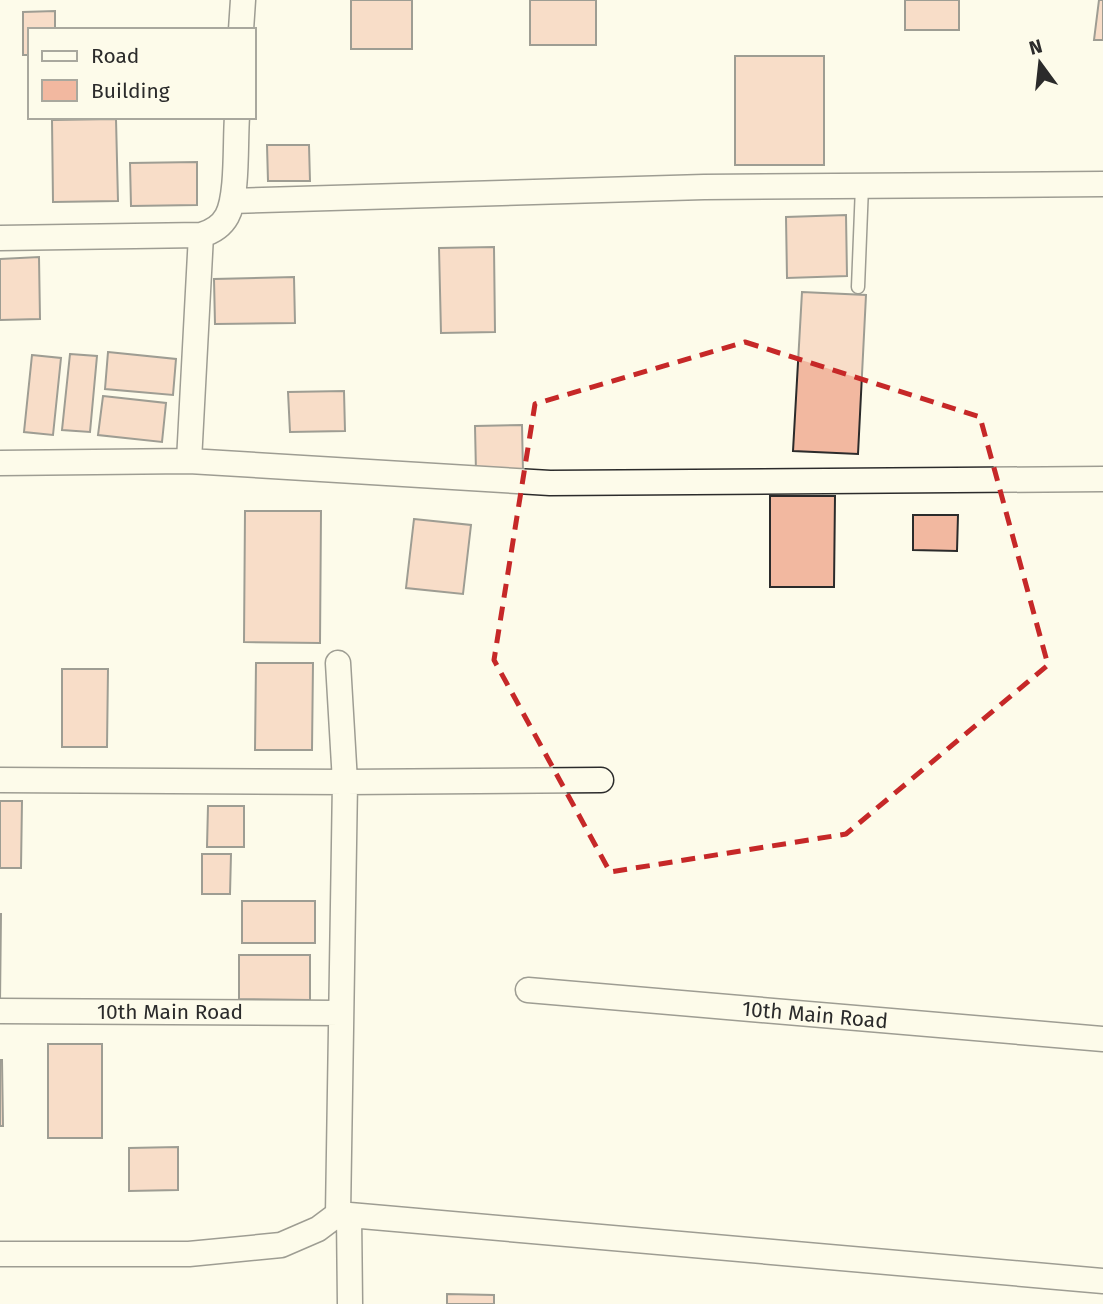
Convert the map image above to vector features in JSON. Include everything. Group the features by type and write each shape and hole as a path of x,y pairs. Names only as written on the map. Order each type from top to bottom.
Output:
{"street":[{"path":"241,28 243,0"},
{"path":"0,238 201,235 217,228 227,216 232,201 237,119"},
{"path":"232,201 704,187 1103,184"},
{"path":"189,461 201,235"},
{"path":"0,463 189,461 550,483 1103,479"},
{"path":"338,663 345,782 341,1013 344,1214 350,1304"},
{"path":"0,780 601,780"},
{"name":"10th Main Road","path":"528,990 1103,1040"},
{"name":"10th Main Road","path":"0,1011 341,1013"},
{"path":"0,1254 189,1254 281,1245 344,1214 1103,1281"}],"lane":[{"path":"858,287 862,186"}],"highlighted area":[{"path":"745,342 980,417 1048,665 846,834 610,872 494,660 535,404"}],"building":[{"path":"351,0 412,0 412,49 351,49"},
{"path":"530,0 596,0 596,45 530,45"},
{"path":"905,0 959,0 959,30 905,30"},
{"path":"1099,0 1103,0 1103,40 1094,40"},
{"path":"55,11 55,28 28,28 28,55 23,55 23,12"},
{"path":"735,56 824,56 824,165 735,165"},
{"path":"116,119 118,201 53,202 52,120"},
{"path":"267,145 309,145 310,181 268,181"},
{"path":"197,162 197,205 131,206 130,163"},
{"path":"846,215 847,276 787,278 786,217"},
{"path":"494,247 495,332 441,333 439,248"},
{"path":"39,257 40,319 0,320 0,259"},
{"path":"294,277 295,323 215,324 214,279"},
{"path":"802,292 866,295 858,454 793,451"},
{"path":"108,352 176,359 173,395 105,389"},
{"path":"70,354 97,356 90,432 62,430"},
{"path":"32,355 61,358 53,435 24,432"},
{"path":"344,391 345,431 290,432 288,392"},
{"path":"103,396 166,403 162,442 98,435"},
{"path":"522,425 523,472 476,473 475,426"},
{"path":"770,496 835,496 834,587 770,587"},
{"path":"245,511 321,511 320,643 244,642"},
{"path":"913,515 958,515 957,551 913,550"},
{"path":"414,519 471,525 463,594 406,588"},
{"path":"256,663 313,663 312,750 255,750"},
{"path":"62,669 108,669 107,747 62,747"},
{"path":"0,801 22,801 21,868 0,868"},
{"path":"208,806 244,806 244,847 207,847"},
{"path":"202,854 231,854 230,894 202,894"},
{"path":"242,901 315,901 315,943 242,943"},
{"path":"0,914 1,914 0,1003"},
{"path":"239,955 310,955 310,1000 239,999"},
{"path":"48,1044 102,1044 102,1138 48,1138"},
{"path":"2,1060 3,1126 0,1126"},
{"path":"178,1147 178,1190 129,1191 129,1148"},
{"path":"447,1294 494,1295 494,1304 447,1304"}]}
